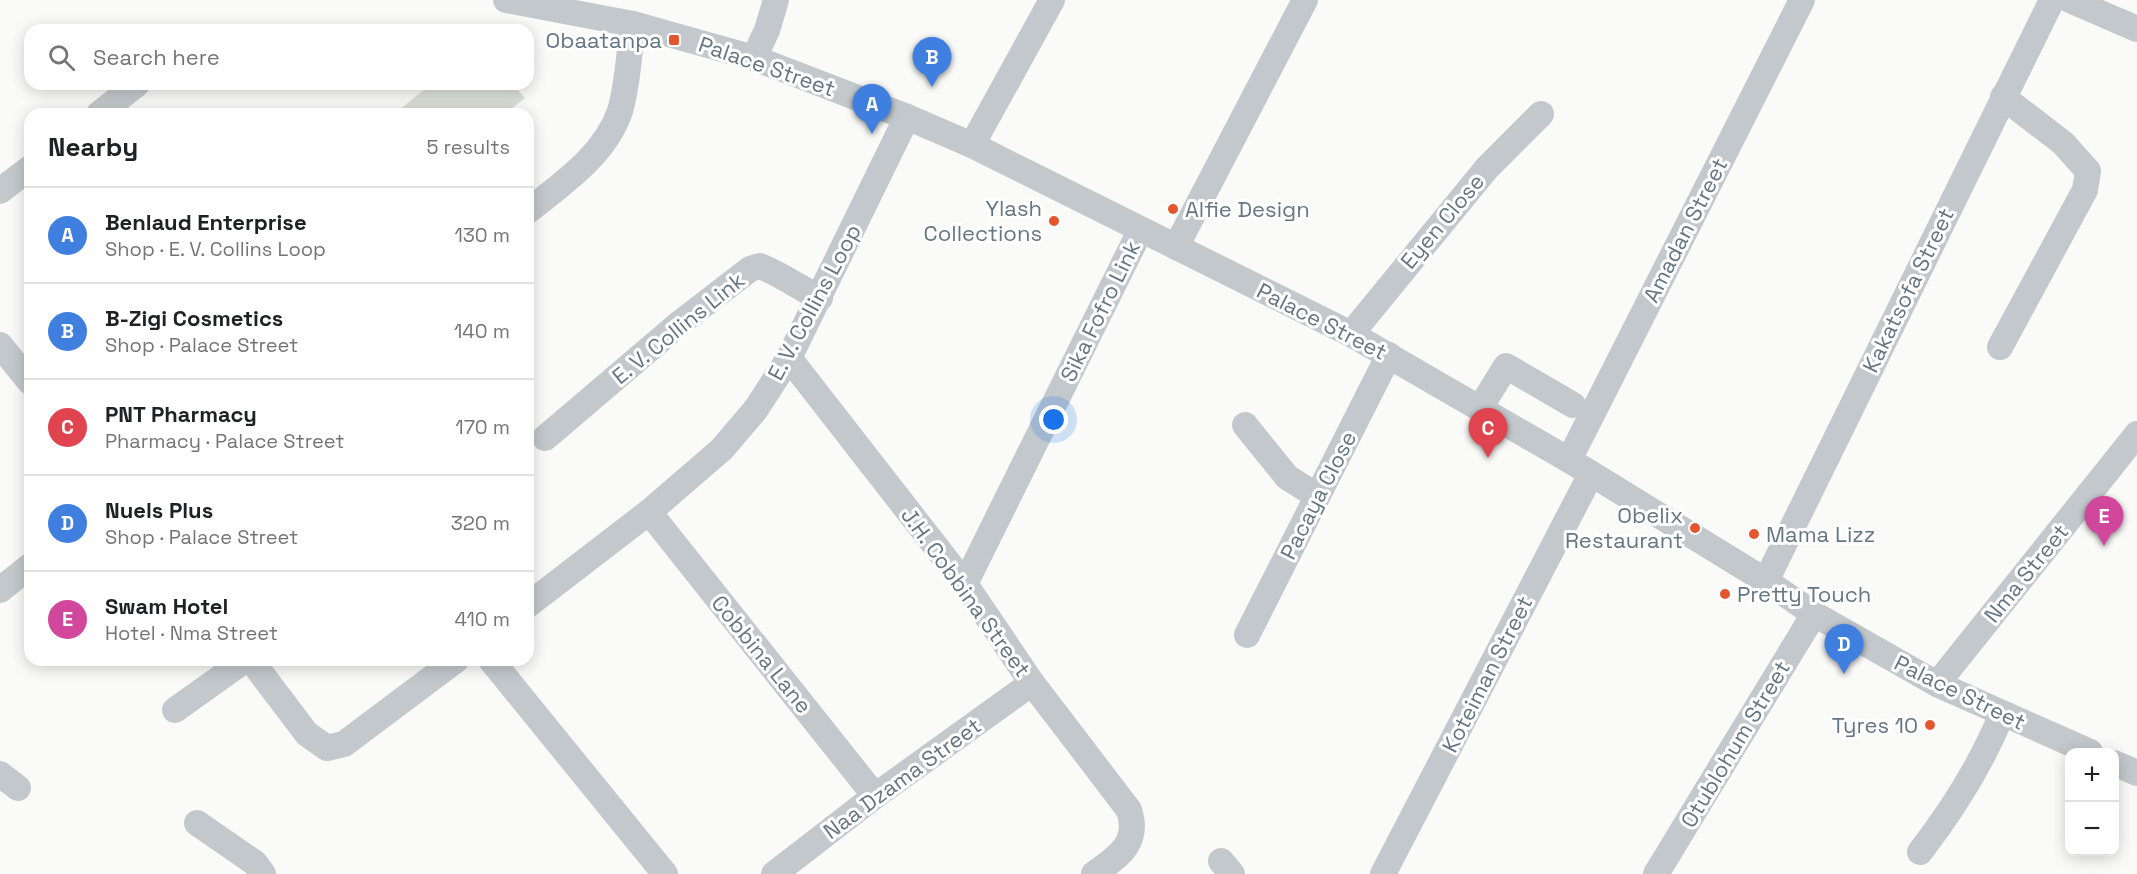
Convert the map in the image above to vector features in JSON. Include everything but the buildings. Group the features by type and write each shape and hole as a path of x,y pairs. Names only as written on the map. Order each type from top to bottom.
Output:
{"street":[{"name":"Palace Street","path":"506,0 633,24 754,58 907,117 972,145 1140,231 1351,334 1569,460 1766,581 1814,615 1936,684 2079,748"},
{"path":"754,58 767,30 776,0"},
{"path":"972,145 1052,0"},
{"path":"1176,247 1305,0"},
{"name":"Amadan Street","path":"1569,460 1802,0"},
{"name":"Kakatsofa Street","path":"1766,581 2052,0"},
{"path":"2070,0 2137,29"},
{"path":"534,206 574,174 600,148 620,111 633,24"},
{"path":"107,108 129,90"},
{"path":"2000,346 2085,189 2088,171 2063,143 2003,97"},
{"name":"Eyen Close","path":"1351,334 1480,176 1541,114"},
{"name":"E. V. Collins Loop","path":"534,600 649,512 722,449 756,409 789,358 907,117"},
{"path":"0,191 24,173"},
{"name":"Sika Fofro Link","path":"965,584 1140,231"},
{"name":"E. V. Collins Link","path":"545,438 680,323 750,269 760,266 820,298"},
{"name":"Pacaya Close","path":"1247,635 1389,355"},
{"name":"J.H. Cobbina Street","path":"789,358 965,584 1032,683 1130,810 1132,831 1126,850 1094,874"},
{"path":"4,359 24,377"},
{"path":"1480,408 1506,366 1573,405"},
{"path":"1245,425 1287,477 1317,496"},
{"name":"Nma Street","path":"1936,684 2137,434"},
{"name":"Koteiman Street","path":"1383,874 1591,474"},
{"name":"Cobbina Lane","path":"649,512 875,796"},
{"path":"0,590 24,571"},
{"name":"Otublohum Street","path":"1656,874 1814,615"},
{"path":"175,710 237,666"},
{"path":"256,666 307,734 327,748 344,744 448,666"},
{"path":"496,666 665,874"},
{"name":"Naa Dzama Street","path":"774,874 875,796 1032,683"},
{"path":"1920,852 1959,801 1986,754 2002,714"},
{"path":"2119,765 2137,773"},
{"path":"197,823 255,863 263,874"}],"shaded area":[{"path":"424,90 518,90 525,98 512,108 401,108"}],"place":[{"name":"Obaatanpa","path":"674,40"},
{"name":"B-Zigi Cosmetics","path":"932,87"},
{"name":"Benlaud Enterprise","path":"872,134"},
{"name":"Alfie Design","path":"1173,209"},
{"name":"Ylash Collections","path":"1054,221"},
{"name":"PNT Pharmacy","path":"1488,458"},
{"name":"Obelix Restaurant","path":"1695,528"},
{"name":"Mama Lizz","path":"1754,534"},
{"name":"Swam Hotel","path":"2104,546"},
{"name":"Pretty Touch","path":"1725,594"},
{"name":"Nuels Plus","path":"1844,674"},
{"name":"Tyres 10","path":"1930,725"}]}
